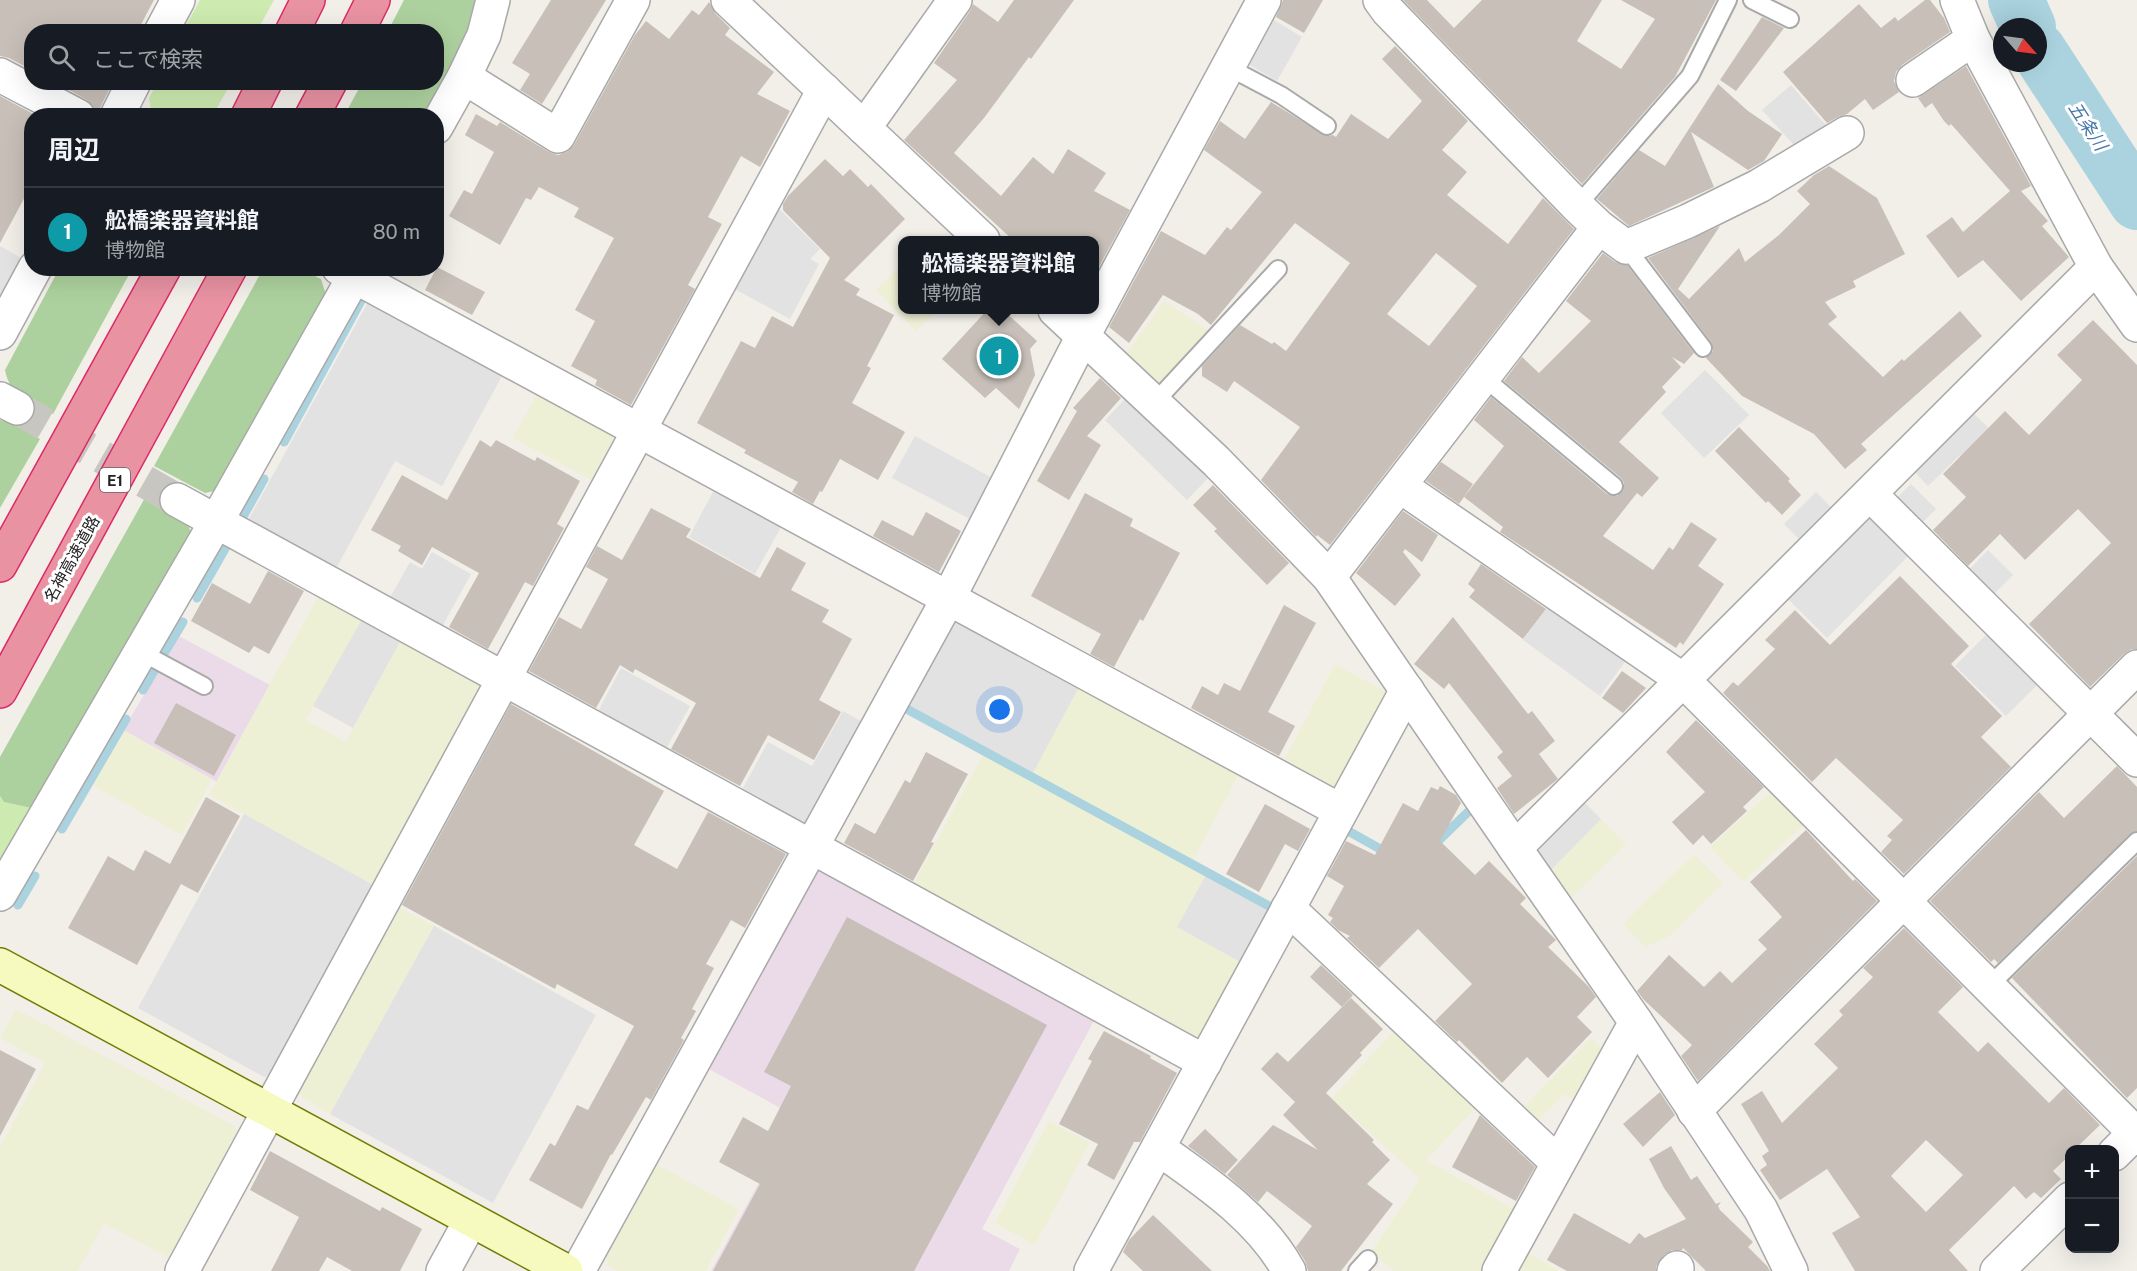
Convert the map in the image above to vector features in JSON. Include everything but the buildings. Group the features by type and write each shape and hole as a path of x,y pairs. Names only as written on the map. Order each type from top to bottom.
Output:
{"highway":[{"path":"296,24 308,0"},
{"path":"361,24 373,0"},
{"path":"252,108 261,90"},
{"path":"316,108 326,90"},
{"path":"0,565 160,276"},
{"name":"名神高速道路","path":"0,692 226,276"}],"street":[{"path":"165,24 178,0"},
{"path":"444,113 484,35 493,0"},
{"path":"464,77 558,136 633,0"},
{"path":"728,0 978,236"},
{"path":"864,128 956,0"},
{"path":"1099,306 1264,0"},
{"path":"1380,0 1388,11 1588,216 1626,247 1688,221 1759,186 1847,133"},
{"path":"1957,0 1973,39 2096,267 2137,325"},
{"path":"1913,80 1973,39"},
{"path":"0,75 24,88"},
{"path":"29,90 63,108"},
{"path":"121,108 130,90"},
{"path":"182,1271 824,90"},
{"path":"1329,577 1483,377 1588,216"},
{"path":"1515,849 2096,267"},
{"path":"0,333 30,276"},
{"path":"0,894 216,522 348,276"},
{"path":"360,276 639,431 1341,811"},
{"path":"1060,314 1216,461 1329,577 1636,1022 1761,1210 1791,1271"},
{"path":"578,1271 948,598 1095,314"},
{"path":"1400,486 1683,680 1989,986 2131,1138"},
{"path":"1870,494 2137,760"},
{"path":"177,500 1204,1062"},
{"path":"1694,1111 2137,667"},
{"path":"1091,1271 1407,690"},
{"path":"1288,908 1558,1163"},
{"path":"0,965 566,1271"},
{"path":"1499,1271 1636,1022"},
{"path":"1158,1148 1218,1191 1277,1250 1289,1271"},
{"path":"1997,1271 2065,1204"},
{"path":"443,1271 471,1220"}],"lane":[{"path":"1588,216 1690,76 1728,0"},
{"path":"1752,0 1790,20"},
{"path":"1228,67 1281,95 1327,126"},
{"path":"1626,247 1703,348"},
{"path":"1154,404 1278,269"},
{"path":"1483,377 1614,486"},
{"path":"141,652 204,686"},
{"path":"1989,986 2137,841"}],"shaded area":[{"path":"1267,16 1302,37 1277,81 1241,60"},
{"path":"1791,85 1832,132 1801,153 1762,110"},
{"path":"773,203 820,249 810,259 819,264 790,319 729,286"},
{"path":"0,246 23,259 0,301"},
{"path":"368,302 502,376 442,486 395,461 333,574 245,526"},
{"path":"1705,370 1749,415 1704,458 1661,413"},
{"path":"1127,397 1209,477 1187,500 1105,420"},
{"path":"1971,411 2003,442 1975,470 1960,455 1928,486 1912,469"},
{"path":"915,436 994,479 972,520 892,478"},
{"path":"1911,484 1936,509 1919,526 1894,501"},
{"path":"714,490 781,527 755,574 689,537"},
{"path":"1816,492 1833,509 1801,541 1784,524"},
{"path":"1866,517 1876,517 1911,553 1827,638 1786,597"},
{"path":"1988,550 2013,575 1992,596 1967,572"},
{"path":"432,552 471,574 438,634 386,605 410,562 422,569"},
{"path":"1554,599 1632,652 1600,696 1523,640"},
{"path":"362,619 401,640 353,728 313,706"},
{"path":"954,619 1079,687 1033,773 907,705"},
{"path":"1989,632 2040,682 2006,716 1955,666"},
{"path":"179,636 270,685 217,782 123,730"},
{"path":"621,668 690,706 662,756 594,719"},
{"path":"843,711 864,723 805,830 737,799 768,742 812,766"},
{"path":"1581,799 1601,819 1550,871 1538,855 1542,837"},
{"path":"244,814 377,887 275,1073 264,1077 138,1008"},
{"path":"818,869 1095,1019 982,1229 1020,1249 1009,1271 711,1271 795,1116 705,1067 811,872"},
{"path":"1206,875 1271,911 1242,963 1177,927"},
{"path":"434,926 596,1015 493,1203 330,1114"}],"green space":[{"path":"200,0 274,0 261,24 187,24"},
{"path":"404,0 475,0 471,27 444,79 444,24 392,24"},
{"path":"153,90 227,90 217,108 151,108 149,98"},
{"path":"358,90 438,90 429,108 348,108"},
{"path":"898,268 898,313 876,290"},
{"path":"55,276 128,276 53,414 17,393 5,370"},
{"path":"259,276 315,276 321,279 326,295 219,490 205,493 154,466"},
{"path":"1164,301 1212,333 1162,386 1127,353"},
{"path":"899,314 934,314 916,331"},
{"path":"537,394 615,436 591,480 513,438"},
{"path":"0,420 8,421 40,439 0,508"},
{"path":"146,496 171,508 184,519 191,533 191,543 36,809 4,802 0,796 0,757"},
{"path":"319,595 362,619 306,720 346,742 401,640 481,684 484,692 377,887 209,795"},
{"path":"1335,664 1390,694 1340,788 1323,792 1280,768"},
{"path":"1079,687 1239,774 1193,860 1033,773"},
{"path":"123,730 212,779 182,835 92,785"},
{"path":"983,755 1206,875 1178,927 1242,963 1197,1046 910,890"},
{"path":"1770,792 1804,825 1743,882 1710,847"},
{"path":"0,796 4,802 36,809 0,871"},
{"path":"1601,819 1626,845 1569,900 1550,871"},
{"path":"1694,854 1723,883 1669,936 1646,947 1623,924"},
{"path":"393,904 434,926 330,1114 301,1097 295,1083"},
{"path":"16,1009 235,1126 238,1137 173,1260 104,1223 78,1271 0,1271 0,1147 45,1063 0,1038"},
{"path":"1400,1024 1482,1101 1426,1160 1521,1213 1489,1271 1394,1271 1371,1252 1420,1179 1332,1098"},
{"path":"1591,1038 1607,1054 1580,1104 1564,1094 1537,1122 1523,1108"},
{"path":"1049,1121 1090,1143 1035,1245 995,1223"},
{"path":"654,1163 739,1209 706,1271 619,1271 609,1266 605,1252"},
{"path":"1523,1251 1560,1271 1512,1271"}],"waterway":[{"name":"五条川","path":"2016,0 2024,18"},
{"name":"五条川","path":"2047,64 2137,202"},
{"path":"284,442 363,297"},
{"path":"240,522 264,479"},
{"path":"197,598 226,547"},
{"path":"165,652 183,622"},
{"path":"143,690 154,671"},
{"path":"903,707 1269,906"},
{"path":"62,829 126,719"},
{"path":"1433,846 1468,812"},
{"path":"1350,832 1389,854"},
{"path":"18,905 35,876"}],"tunnel":[{"path":"17,408 177,500"}],"place":[{"name":"舩橋楽器資料館","path":"999,356"}]}
